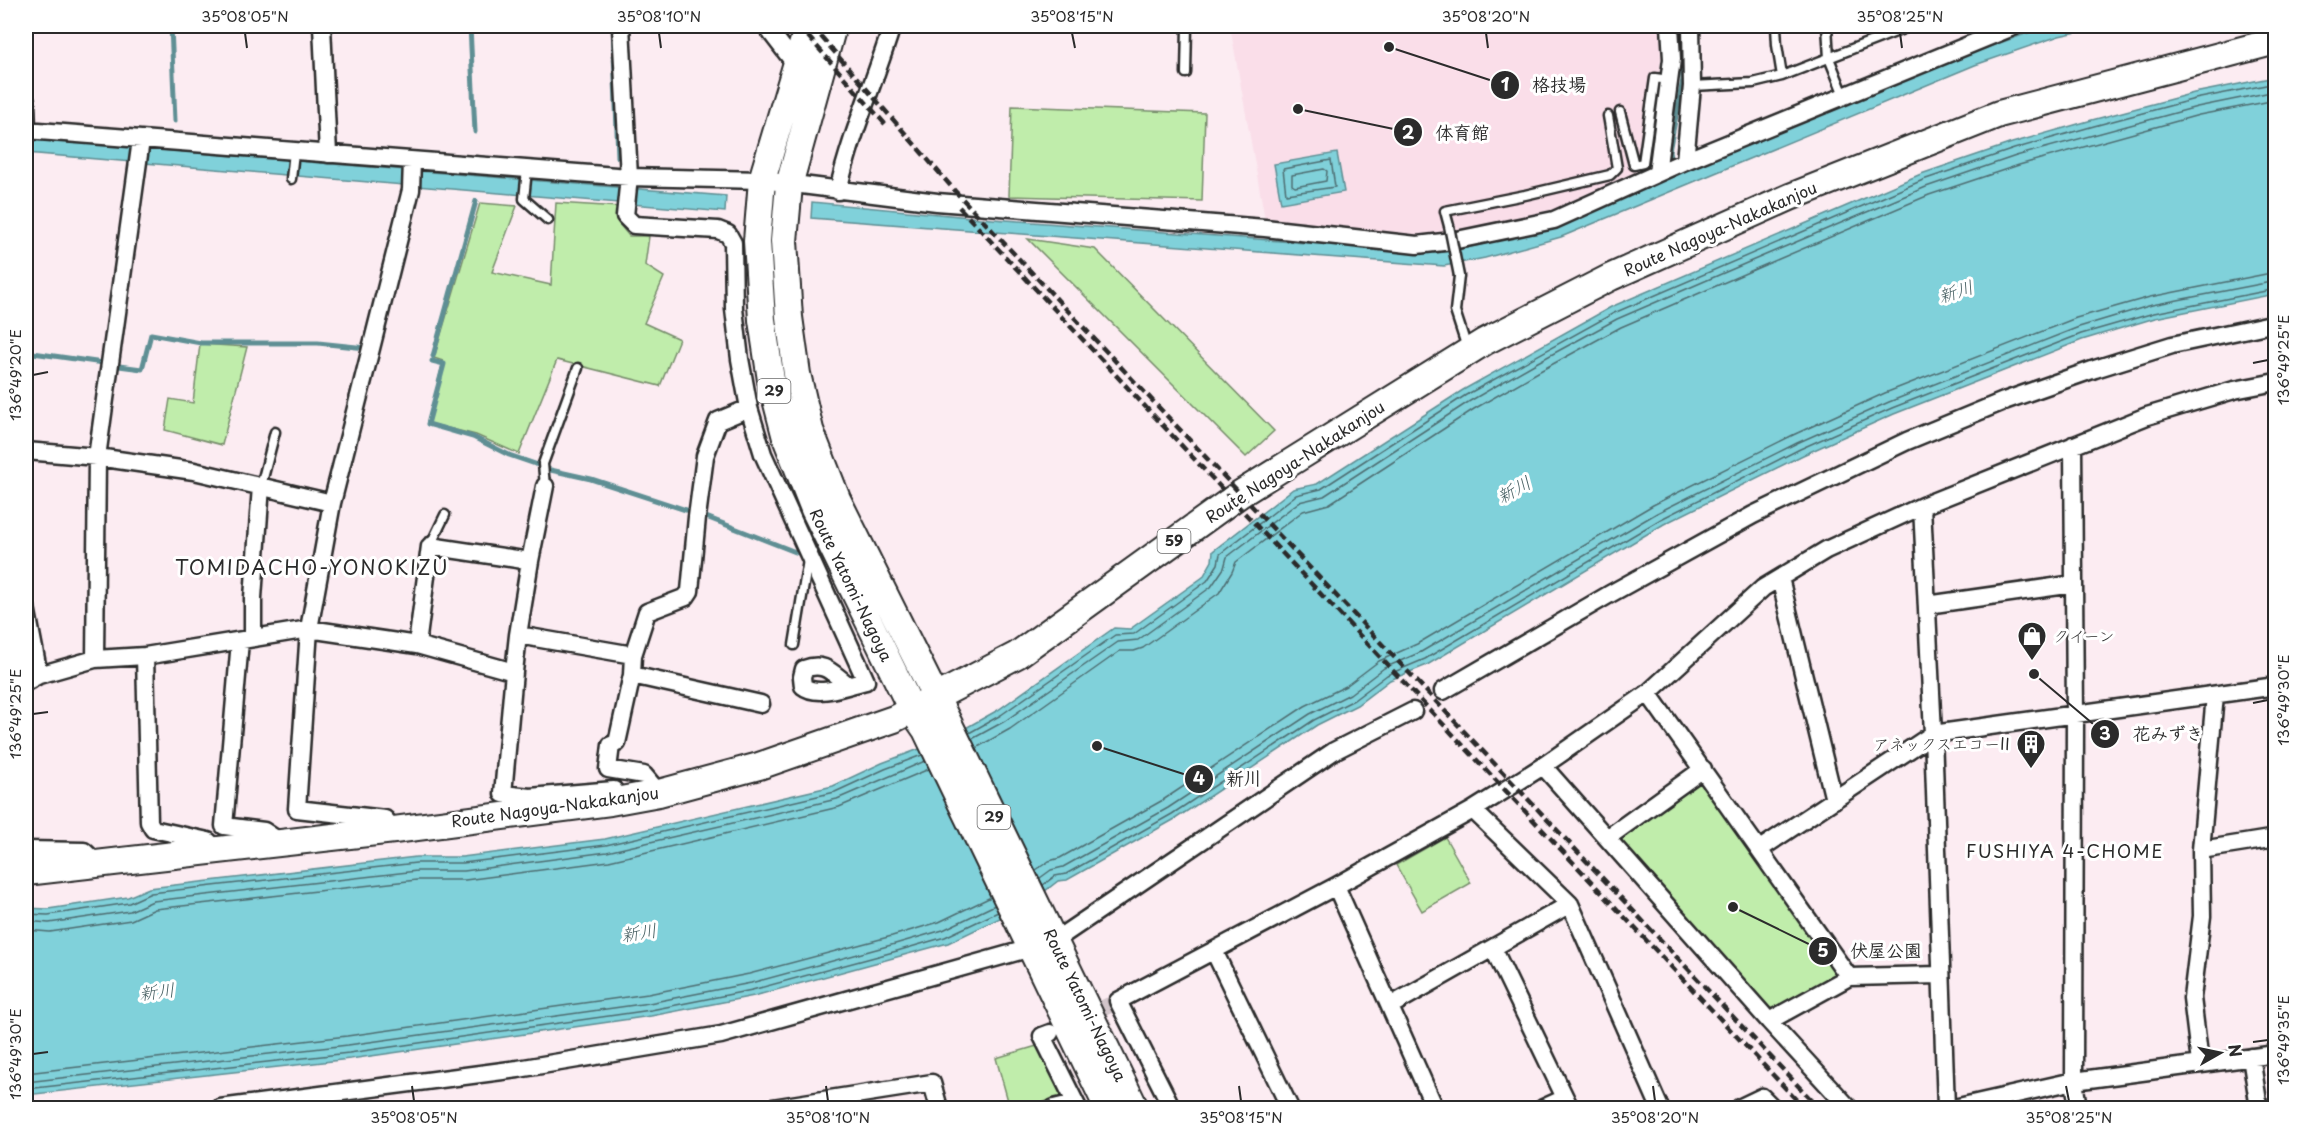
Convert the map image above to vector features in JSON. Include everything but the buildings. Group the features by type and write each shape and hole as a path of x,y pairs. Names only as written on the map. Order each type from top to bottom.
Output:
{"main road":[{"name":"Route Yatomi-Nagoya","path":"808,26 762,180 757,241 762,320 771,380 786,438 814,510 928,720 1043,945 1135,1108"},
{"name":"Route Yatomi-Nagoya","path":"833,26 789,185 784,241 789,317 797,374 810,430 837,499 934,698"},
{"name":"Route Nagoya-Nakakanjou","path":"26,872 394,830 610,802 659,793 759,766 894,719 928,720 934,698 1017,655 1240,494 1468,352 1611,277 1790,197 2000,114 2276,41"},
{"name":"Route Yatomi-Nagoya","path":"1043,945 1108,1108"}],"street":[{"path":"322,26 328,154"},
{"path":"621,26 629,181 625,216 634,225 718,230 728,234 733,243 734,309 749,408 764,454 866,681 848,685"},
{"path":"766,26 796,65"},
{"path":"838,191 847,152 879,68 892,26"},
{"path":"1657,173 1672,59 1670,26"},
{"path":"1685,161 1692,86 1691,26"},
{"path":"26,102 26,130 141,143 293,155 328,154 412,164 629,181 762,180 936,202 1265,228 1417,245 1452,241 1554,220 1657,173 1844,95 1980,32 2015,26"},
{"path":"95,659 97,457 141,143"},
{"path":"394,830 385,819 297,809 309,629 332,502 411,190 412,164"},
{"path":"1443,691 1753,514 1907,441 2004,401 2106,366 2172,345 2276,323"},
{"path":"1172,1108 1115,1003 1336,886 1473,810 1648,693 1763,588 1826,550 1922,506 2147,416 2234,390 2276,382"},
{"path":"659,793 644,775 608,769 611,745 617,743 632,675 633,655 647,612 686,597 690,591 705,456 718,421 749,408"},
{"path":"2073,445 2074,1081 2078,1108"},
{"path":"26,451 97,457 194,471 332,502"},
{"path":"261,486 253,598 224,826 264,831 282,843"},
{"path":"545,486 518,635 503,794 530,797 613,790 659,793"},
{"path":"1922,506 1933,734 1946,1108"},
{"path":"417,645 430,546 530,561"},
{"path":"1780,578 1834,800"},
{"path":"1927,606 2074,584"},
{"path":"26,607 32,678 95,659 145,656 309,629 417,645 514,672"},
{"path":"518,635 633,655"},
{"path":"145,656 149,822 153,829 208,841 217,850"},
{"path":"632,675 761,704"},
{"path":"1760,849 1933,734 2075,716 2276,686"},
{"path":"1648,693 1849,977"},
{"path":"2200,1064 2192,998 2202,916 2201,850 2215,695"},
{"path":"220,1108 518,1069 722,1035 1043,945 1334,751 1413,711"},
{"path":"1543,765 1768,1022 1849,1108"},
{"path":"1607,838 1703,769"},
{"path":"1473,810 1570,904 1660,1108"},
{"path":"2201,850 2276,838"},
{"path":"26,850 84,851 98,864"},
{"path":"1336,886 1435,1108"},
{"path":"1390,1006 1570,904"},
{"path":"1493,948 1567,1103 1543,1108"},
{"path":"1214,951 1290,1108"},
{"path":"1768,1022 1849,977 1940,975"},
{"path":"1050,1033 1042,1036 1076,1106 1054,1108"},
{"path":"1954,1108 2074,1081 2276,1054"},
{"path":"2251,1057 2259,1108"},
{"path":"772,1108 837,1104 932,1083 939,1108"},
{"path":"1739,1108 1762,1097 1773,1108"}],"lane":[{"path":"1186,73 1187,26"},
{"path":"1776,26 1782,76"},
{"path":"1827,26 1829,58 1844,95"},
{"path":"1692,86 1753,83 1782,76 1911,26"},
{"path":"1620,112 1634,165 1643,163 1654,78 1669,80"},
{"path":"1468,352 1455,310 1459,276 1445,211 1610,175 1617,168 1608,116"},
{"path":"291,179 293,155"},
{"path":"527,173 524,199 548,220"},
{"path":"545,486 543,464 578,368"},
{"path":"261,486 274,432"},
{"path":"430,546 445,515"},
{"path":"794,645 809,556"}],"shaded area":[{"path":"1230,26 1660,26 1661,59 1647,171 1563,207 1471,230 1416,239 1266,225"}],"green space":[{"path":"1012,106 1205,113 1202,201 1009,196"},
{"path":"480,203 517,206 492,272 551,285 556,203 620,207 619,224 629,236 649,236 645,265 664,277 644,323 679,339 660,386 557,360 519,454 476,435 428,423 443,361 434,358"},
{"path":"1028,239 1095,249 1274,431 1246,457"},
{"path":"200,344 247,347 222,445 165,430 170,399 193,403"},
{"path":"1694,782 1701,782 1835,971 1833,979 1768,1013 1622,842 1622,834"},
{"path":"1445,837 1471,883 1422,911 1396,865"},
{"path":"1037,1046 1062,1097 1021,1108 1010,1108 996,1058"}],"water":[{"path":"2049,26 2105,26 2059,36 1975,65 1561,237 1485,258 1444,266 811,218 812,202 980,218 1438,253 1507,238 1573,216 1918,74"},
{"path":"2275,77 2275,294 2155,318 2082,340 1894,414 1803,455 1664,524 1427,665 1390,680 1357,705 1317,725 1175,819 1067,880 1058,881 1027,905 948,943 754,996 651,1016 350,1059 26,1095 26,908 48,909 128,897 149,888 416,857 462,857 605,839 833,786 882,763 946,739 998,710 1114,628 1130,629 1203,577 1212,561 1213,551 1293,489 1317,484 1463,390 1611,307 1921,174 2012,143 2092,120 2194,93"},
{"path":"26,139 726,196 725,212 26,153"},
{"path":"1337,153 1344,192 1281,203 1274,164"}],"waterway":[{"path":"171,26 175,121"},
{"path":"470,26 475,132"},
{"path":"613,26 618,157"},
{"path":"1671,161 1669,151 1683,80 1680,26"},
{"path":"433,356 476,201"},
{"path":"119,366 142,369 151,334 201,343 318,343 366,348"},
{"path":"26,352 103,363"},
{"path":"432,361 444,364 428,424 473,437 509,455 541,466"},
{"path":"546,469 591,479 692,512"},
{"path":"701,515 798,553"}],"tunnel":[{"path":"1081,1018 1112,1004"}],"railway":[{"path":"799,26 885,124"},
{"path":"812,26 955,191 1819,1108"},
{"path":"959,207 1804,1108"}],"place":[{"name":"格技場","path":"1389,47"},
{"name":"体育館","path":"1298,109"},
{"name":"クイーン","path":"2032,662"},
{"name":"花みずき","path":"2034,674"},
{"name":"新川","path":"1097,746"},
{"name":"アネックスエコーII","path":"2031,770"},
{"name":"伏屋公園","path":"1733,907"}],"district":[{"name":"TOMIDACHO-YONOKIZU","path":"312,568"},
{"name":"FUSHIYA 4-CHOME","path":"2065,852"}]}
